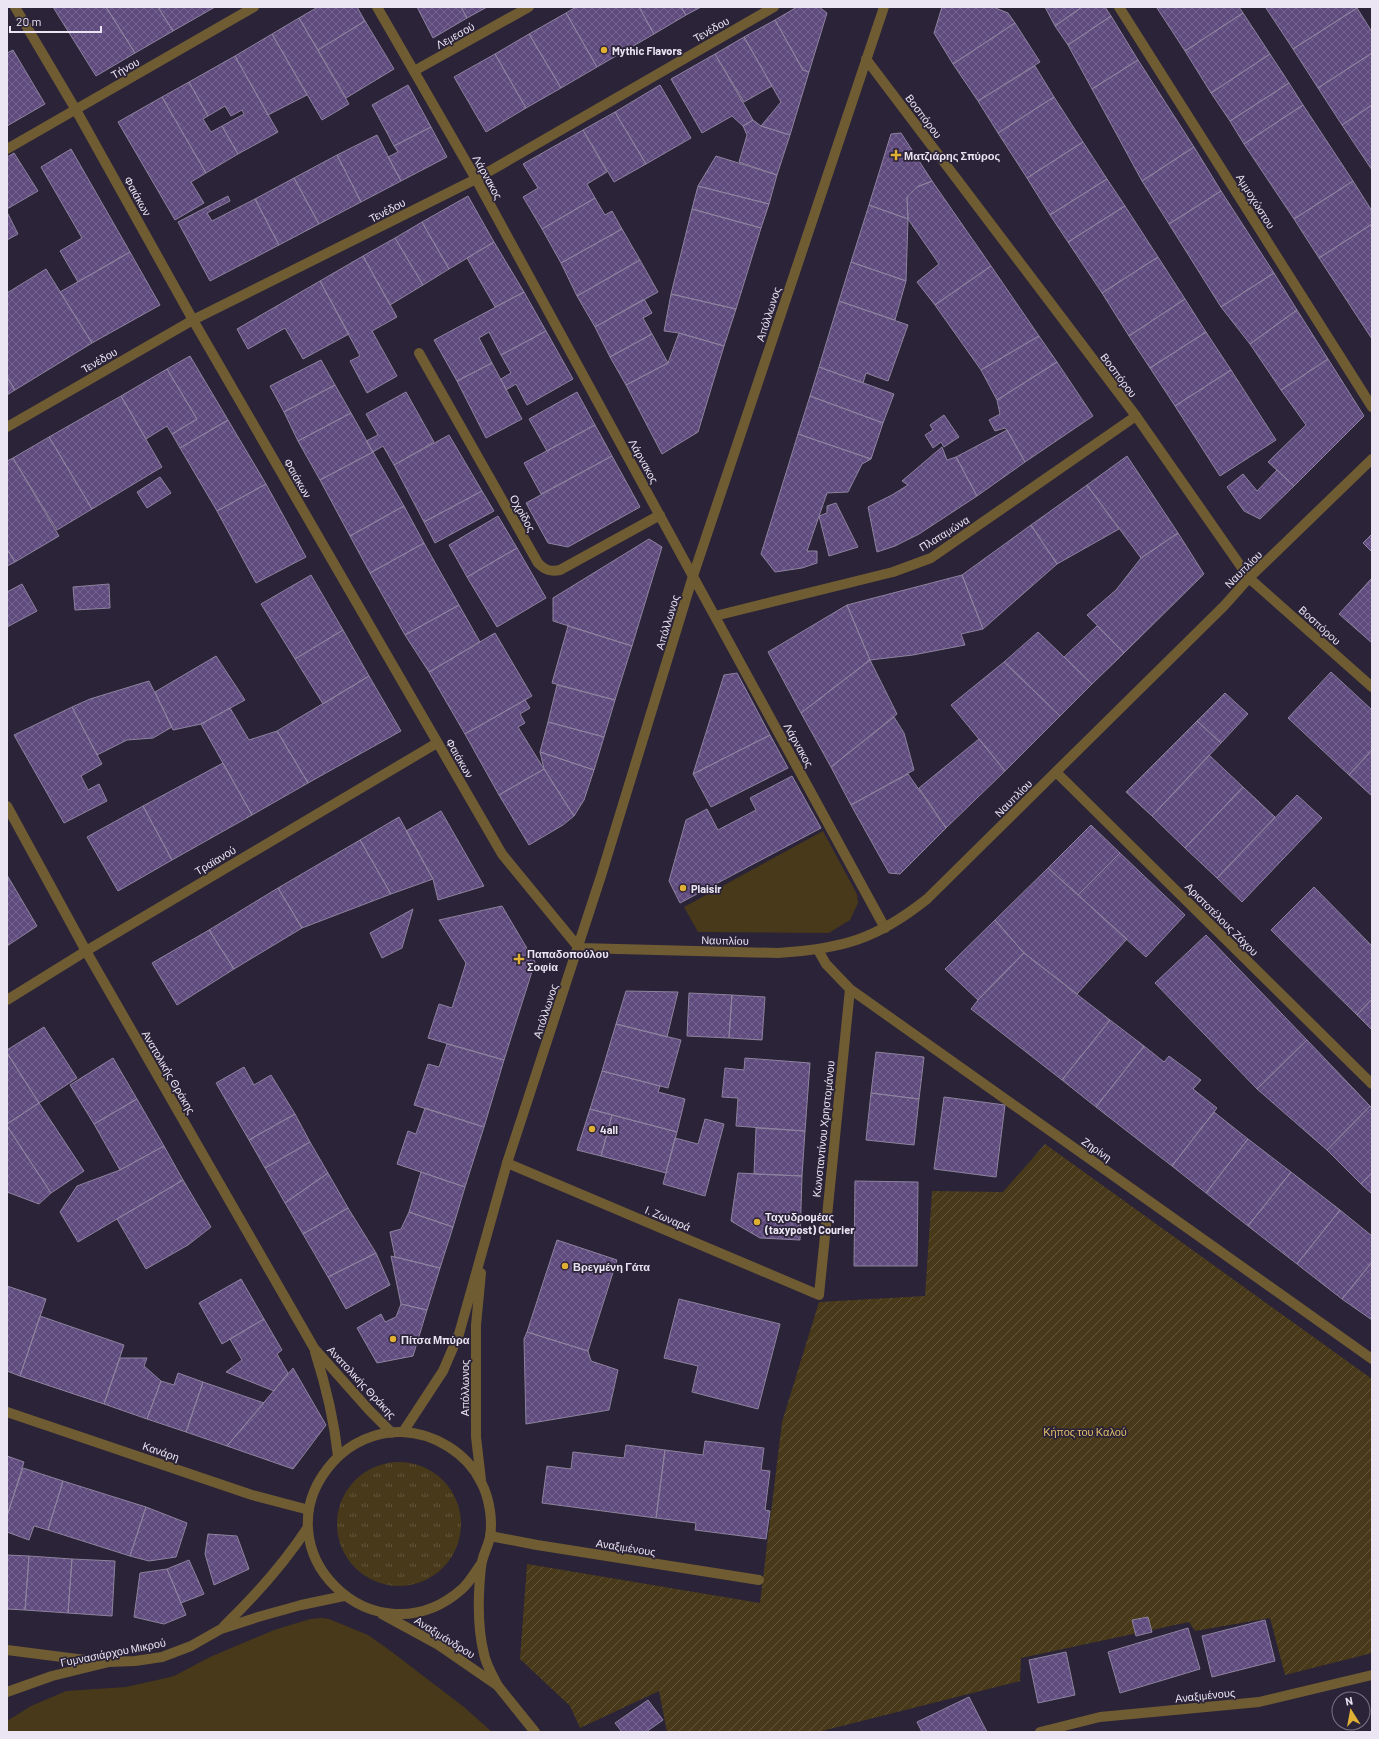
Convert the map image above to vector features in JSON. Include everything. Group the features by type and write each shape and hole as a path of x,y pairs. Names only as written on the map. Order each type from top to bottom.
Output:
{"street":[{"name":"Φαιάκων","path":"15,7 76,110 193,320 505,858 579,948"},
{"name":"Τήνου","path":"7,149 254,7"},
{"name":"Λάρνακος","path":"378,7 476,179 886,928"},
{"name":"Λεμεσού","path":"414,71 529,7"},
{"name":"Τενέδου","path":"7,427 193,320 476,179 774,7"},
{"name":"Απόλλωνος","path":"403,1432 443,1371 459,1334 508,1164 579,948 693,576 884,7"},
{"name":"Αμμοχώστου","path":"1119,7 1372,407"},
{"name":"Βοσπόρου","path":"866,59 1136,416 1249,578 1372,687"},
{"name":"Οχρίδος","path":"419,353 538,563 543,569 552,572 560,570 660,515"},
{"name":"Πλαταμώνα","path":"715,616 893,572 932,558 1136,416"},
{"name":"Ναυπλίου","path":"579,948 778,953 818,950 851,943 886,928 900,920 927,899 1224,606 1249,578 1372,459"},
{"name":"Τραϊανού","path":"7,1000 86,951 437,743"},
{"name":"Αριστοτέλους Ζάχου","path":"1056,772 1372,1084"},
{"name":"Ανατολικής Θράκης","path":"7,806 86,951 314,1348 369,1410 392,1432"},
{"name":"Ζηρίνη","path":"818,950 826,964 850,989 1372,1359"},
{"name":"Κωνσταντίνου Χρηστομάνου","path":"819,1295 850,989"},
{"name":"Ι. Ζωναρά","path":"508,1164 819,1295"},
{"name":"Απόλλωνος","path":"481,1482 476,1437 476,1325 484,1247"},
{"name":"Ανατολικής Θράκης","path":"314,1348 328,1395 334,1422 338,1456"},
{"name":"Κανάρη","path":"7,1412 252,1495 309,1510"},
{"path":"392,1432 403,1432 427,1436 449,1447 468,1462 481,1482 490,1508 490,1536 481,1564 463,1588 438,1606 408,1614 378,1612 360,1606 344,1596 322,1571 313,1553 308,1527 309,1510 314,1490 324,1471 338,1456 354,1444 372,1436 392,1432"},
{"name":"Γυμνασιάρχου Μικρού","path":"221,1629 252,1599 272,1576 293,1550 308,1527"},
{"name":"Αναξιμένους","path":"490,1536 537,1545 759,1580"},
{"name":"Αναξιμάνδρου","path":"481,1564 479,1622 484,1655 498,1686 536,1732"},
{"name":"Γυμνασιάρχου Μικρού","path":"7,1692 52,1676 109,1662 135,1661 162,1657 191,1646 221,1629 301,1605 344,1596"},
{"name":"Αναξιμάνδρου","path":"378,1612 437,1644 498,1686"},
{"path":"7,1650 109,1662"},
{"name":"Αναξιμένους","path":"1040,1732 1100,1717 1259,1702 1372,1675"}],"green space":[{"path":"823,831 857,894 858,903 850,920 829,933 698,932 684,907"},
{"name":"Κήπος του Καλού","path":"1045,1144 1372,1379 1372,1653 1285,1675 1270,1618 1195,1631 1189,1622 1021,1658 1020,1681 818,1732 667,1732 659,1691 580,1728 570,1706 520,1659 527,1564 760,1603 782,1422 819,1302 925,1296 932,1191 1003,1192"},
{"path":"399,1462 411,1463 423,1467 433,1472 443,1480 451,1490 456,1500 460,1512 460,1536 456,1548 451,1558 443,1568 433,1576 423,1581 411,1585 399,1586 387,1585 375,1581 365,1576 355,1568 347,1558 342,1548 338,1536 337,1524 338,1512 342,1500 347,1490 355,1480 365,1472 375,1467 387,1463"},
{"path":"310,1619 329,1619 368,1635 464,1707 492,1732 7,1732 7,1721 31,1706 66,1691 126,1687 174,1676 210,1657 274,1630"}],"building":[{"path":"53,7 106,7 135,53 96,76"},
{"path":"106,7 158,7 173,31 135,53"},
{"path":"158,7 215,7 173,31"},
{"path":"318,7 357,7 365,21 318,50 299,18"},
{"path":"417,7 461,7 467,18 433,38"},
{"path":"461,7 487,7 467,18"},
{"path":"576,7 639,7 654,34 597,67 566,13"},
{"path":"639,7 681,7 686,15 654,34"},
{"path":"681,7 701,7 686,15"},
{"path":"797,7 819,7 827,13 809,72 803,70 775,20"},
{"path":"942,7 993,7 1008,13 1015,23 953,64 934,33"},
{"path":"1045,7 1082,7 1055,26"},
{"path":"1082,7 1105,7 1111,16 1068,45 1055,26"},
{"path":"1239,7 1243,13 1185,51 1157,8"},
{"path":"1266,8 1357,8 1293,49"},
{"path":"1357,8 1372,32 1372,53 1318,88 1293,49"},
{"path":"566,13 597,67 561,88 529,34"},
{"path":"1243,13 1270,54 1211,93 1185,51"},
{"path":"1111,16 1138,60 1092,89 1068,45"},
{"path":"299,18 349,104 322,120 272,34"},
{"path":"775,20 803,70 809,72 790,135 761,126 781,102 744,37"},
{"path":"365,21 394,69 346,98 318,50"},
{"path":"1015,23 1040,62 978,101 953,64"},
{"path":"272,34 307,95 268,115 235,56"},
{"path":"529,34 561,88 526,108 495,54"},
{"path":"744,37 772,86 744,102 715,54"},
{"path":"13,50 45,104 7,126 7,53"},
{"path":"1372,53 1372,105 1342,125 1318,88"},
{"path":"495,54 526,108 486,132 454,77"},
{"path":"715,54 753,120 743,126 732,116 702,133 671,79"},
{"path":"1270,54 1289,83 1230,121 1211,93"},
{"path":"235,56 278,132 238,154 222,126 244,114 242,110 231,116 225,106 208,116 189,82"},
{"path":"1138,60 1194,147 1142,181 1092,89"},
{"path":"1035,66 1054,97 998,133 978,101"},
{"path":"189,82 208,116 203,119 211,132 222,126 238,154 206,173 162,97"},
{"path":"1289,83 1303,105 1244,144 1230,121"},
{"path":"408,85 431,127 394,146 372,105"},
{"path":"660,85 691,138 646,164 615,112"},
{"path":"162,97 206,173 191,182 204,203 175,220 118,122"},
{"path":"1054,97 1083,142 1027,178 998,133"},
{"path":"1303,105 1353,181 1294,219 1244,144"},
{"path":"1372,105 1372,170 1342,125"},
{"path":"615,112 646,164 614,182 583,130"},
{"path":"753,120 761,126 790,135 777,175 739,162 747,135 743,126"},
{"path":"431,127 447,157 401,181 388,157 398,152 394,146"},
{"path":"583,130 607,172 587,184 595,198 542,229 523,197 538,188 523,164"},
{"path":"901,133 932,181 917,187 907,197 908,219 869,205 891,134"},
{"path":"377,135 401,181 361,202 337,155"},
{"path":"1083,142 1107,179 1050,215 1027,178"},
{"path":"1194,147 1221,191 1169,224 1142,181"},
{"path":"71,149 130,252 78,282 60,251 82,238 41,167"},
{"path":"14,153 38,191 7,209 7,157"},
{"path":"337,155 361,202 319,224 294,178"},
{"path":"716,156 777,175 769,204 698,186"},
{"path":"294,178 319,224 279,245 255,199"},
{"path":"1107,179 1125,206 1068,242 1050,215"},
{"path":"932,181 991,266 935,305 917,282 939,264 908,219 907,197 917,187"},
{"path":"1353,181 1372,211 1372,224 1319,258 1294,219"},
{"path":"698,186 769,204 761,228 692,209"},
{"path":"1221,191 1274,273 1221,307 1169,224"},
{"path":"228,196 230,201 207,213 212,221 255,199 279,245 210,281 178,222"},
{"path":"468,196 494,242 449,269 422,222"},
{"path":"595,198 605,215 612,211 622,229 561,263 542,229"},
{"path":"869,205 908,219 906,281 851,262"},
{"path":"1125,206 1158,257 1102,293 1068,242"},
{"path":"692,209 761,228 736,309 671,294"},
{"path":"7,212 18,234 7,240"},
{"path":"422,222 449,269 423,285 395,238"},
{"path":"1372,224 1372,339 1319,258"},
{"path":"622,229 640,260 577,296 561,263"},
{"path":"395,238 423,285 390,305 363,256"},
{"path":"494,242 524,292 495,307 467,258"},
{"path":"130,252 160,305 92,343 60,292"},
{"path":"363,256 397,317 372,331 397,376 367,393 350,361 360,356 320,281"},
{"path":"1158,257 1185,299 1129,336 1102,293"},
{"path":"640,260 658,292 595,327 577,296"},
{"path":"851,262 906,281 895,320 839,301"},
{"path":"991,266 1039,336 981,370 935,305"},
{"path":"46,269 92,343 15,390 7,377 7,293"},
{"path":"1274,273 1297,310 1250,344 1221,307"},
{"path":"320,281 349,334 303,359 285,328 248,349 237,329"},
{"path":"524,292 546,331 501,355 489,332 479,338 492,363 457,381 434,340"},
{"path":"671,294 736,309 724,346 679,333 664,331"},
{"path":"644,299 652,313 643,318 652,334 610,357 595,327"},
{"path":"1185,299 1206,332 1150,368 1129,336"},
{"path":"839,301 908,325 888,381 866,373 863,383 819,367"},
{"path":"1297,310 1328,359 1281,390 1250,344"},
{"path":"546,331 573,379 527,405 516,384 506,390 501,379 511,373 501,355"},
{"path":"1206,332 1231,370 1175,406 1150,368"},
{"path":"679,333 724,346 698,432 662,454 626,385 668,363"},
{"path":"652,334 668,363 626,385 610,357"},
{"path":"1039,336 1057,362 997,400 981,370"},
{"path":"190,356 228,420 180,448 172,434 197,419 167,369"},
{"path":"1328,359 1364,416 1294,486 1268,462 1306,425 1281,390"},
{"path":"321,360 335,385 284,412 270,386"},
{"path":"1057,362 1093,416 1025,462 1007,430 1005,428 995,431 989,420 1000,414 997,400"},
{"path":"492,363 522,419 486,438 457,381"},
{"path":"819,367 894,394 883,423 810,396"},
{"path":"167,369 197,419 172,434 167,426 146,439 121,396"},
{"path":"1231,370 1276,440 1220,476 1175,406"},
{"path":"7,377 15,390 7,395"},
{"path":"335,385 351,413 298,441 284,412"},
{"path":"406,392 434,442 394,465 383,446 373,452 366,441 378,435 366,414"},
{"path":"577,392 595,425 547,451 529,419"},
{"path":"121,396 162,467 92,509 49,437"},
{"path":"810,396 883,423 871,459 798,434"},
{"path":"351,413 373,452 320,480 298,441"},
{"path":"944,415 959,437 944,447 941,442 933,448 925,435 933,430 930,425"},
{"path":"228,420 266,484 217,511 180,448"},
{"path":"595,425 612,456 541,494 524,463"},
{"path":"1007,430 1025,462 977,496 956,457"},
{"path":"798,434 871,459 862,464 848,492 827,493 807,551 817,551 817,563 802,568 775,572 761,554"},
{"path":"449,435 482,491 424,522 394,465"},
{"path":"49,437 92,509 57,530 13,458"},
{"path":"942,447 947,460 956,457 977,496 919,534 895,546 877,552 868,507 908,485 902,481"},
{"path":"373,452 404,506 350,536 320,480"},
{"path":"612,456 640,507 568,547 548,543 526,503"},
{"path":"1127,456 1178,533 1141,558 1087,485"},
{"path":"13,458 59,536 15,562 7,549 7,461"},
{"path":"1277,470 1294,486 1260,519 1244,511 1227,487 1243,474 1257,491"},
{"path":"160,477 171,493 147,508 137,492"},
{"path":"266,484 306,557 256,583 217,511"},
{"path":"1087,485 1119,529 1057,564 1031,525"},
{"path":"482,491 494,511 435,543 424,522"},
{"path":"836,503 858,547 829,556 819,516 827,513 827,506"},
{"path":"404,506 424,543 370,573 350,536"},
{"path":"498,516 517,548 467,577 449,545"},
{"path":"1031,525 1057,564 983,629 962,575"},
{"path":"1178,533 1204,574 1124,653 1087,615 1116,590 1141,558"},
{"path":"1372,534 1372,552 1363,543"},
{"path":"649,539 662,547 632,646 553,621 553,598"},
{"path":"424,543 459,605 405,635 370,573"},
{"path":"517,548 546,598 497,627 467,577"},
{"path":"7,549 15,562 7,566"},
{"path":"311,575 343,630 295,659 261,604"},
{"path":"962,575 983,629 961,634 965,645 913,655 870,660 847,605"},
{"path":"1372,578 1372,643 1339,614"},
{"path":"22,584 37,611 7,627 7,592"},
{"path":"109,584 110,608 75,610 73,587"},
{"path":"459,605 480,642 429,672 405,635"},
{"path":"847,605 870,660 801,713 768,652"},
{"path":"568,626 632,646 615,700 552,683"},
{"path":"1097,626 1124,653 1092,684 1064,657"},
{"path":"343,630 369,676 323,704 295,659"},
{"path":"1038,632 1092,684 1060,716 1004,662"},
{"path":"495,633 532,696 465,734 429,672"},
{"path":"216,656 245,700 201,724 173,730 155,692"},
{"path":"870,660 897,714 831,767 801,713"},
{"path":"1004,662 1060,716 1005,771 951,705"},
{"path":"1331,672 1372,710 1372,750 1349,775 1288,718"},
{"path":"737,673 770,735 693,774 724,675"},
{"path":"369,676 401,731 308,783 277,731"},
{"path":"149,681 172,727 153,738 127,740 97,755 72,707 90,699"},
{"path":"557,685 615,700 604,737 548,722"},
{"path":"1225,693 1248,714 1221,743 1197,721"},
{"path":"525,700 530,708 520,714 525,723 518,727 544,769 499,795 465,734"},
{"path":"72,707 102,764 81,776 88,790 99,784 107,801 64,823 14,735"},
{"path":"230,708 249,740 277,731 308,783 252,815 201,724"},
{"path":"894,717 904,733 914,770 851,805 831,767"},
{"path":"1197,721 1221,743 1152,816 1126,792"},
{"path":"548,722 604,737 594,770 540,752"},
{"path":"770,735 788,768 711,807 693,774"},
{"path":"979,739 1005,771 946,828 919,788"},
{"path":"1372,750 1372,796 1349,775"},
{"path":"540,752 594,770 584,800 574,816 544,769"},
{"path":"1209,755 1243,787 1185,848 1152,816"},
{"path":"223,763 252,815 172,860 143,806"},
{"path":"544,769 574,816 563,825 529,845 499,795"},
{"path":"908,774 946,828 900,874 889,873 851,805"},
{"path":"792,776 821,828 680,903 669,881 686,820 707,809 718,830 756,810 750,798"},
{"path":"1243,787 1275,817 1217,878 1185,848"},
{"path":"1297,795 1322,818 1242,902 1217,878"},
{"path":"143,806 172,860 118,891 87,837"},
{"path":"441,811 484,886 438,900 433,879 406,831"},
{"path":"399,817 433,879 391,894 360,840"},
{"path":"1091,825 1120,853 1078,895 1048,868"},
{"path":"360,840 391,894 302,928 278,888"},
{"path":"1120,853 1185,915 1146,957 1078,895"},
{"path":"1048,868 1127,939 1077,994 1024,953 995,920"},
{"path":"7,875 37,926 7,946"},
{"path":"1314,887 1372,946 1372,999 1357,1015 1271,930"},
{"path":"278,888 302,928 234,969 209,930"},
{"path":"502,906 535,962 504,1060 428,1038 439,1004 452,1008 466,963 439,920"},
{"path":"413,909 402,948 382,958 370,933"},
{"path":"995,920 1024,953 978,1000 945,969"},
{"path":"209,930 234,969 177,1005 152,963"},
{"path":"1206,935 1307,1040 1257,1089 1155,983"},
{"path":"1024,953 1110,1020 1062,1080 971,1009"},
{"path":"626,991 678,992 667,1037 616,1024"},
{"path":"689,993 732,995 729,1038 687,1036"},
{"path":"732,995 765,997 762,1040 729,1038"},
{"path":"1372,999 1372,1030 1357,1015"},
{"path":"1110,1020 1144,1046 1096,1107 1062,1080"},
{"path":"616,1024 681,1040 668,1088 602,1071"},
{"path":"44,1027 77,1078 39,1103 7,1053 7,1050"},
{"path":"1307,1040 1370,1106 1327,1150 1257,1089"},
{"path":"447,1044 504,1060 484,1127 414,1105 428,1064 439,1067"},
{"path":"1144,1046 1164,1062 1169,1056 1201,1080 1193,1089 1217,1108 1172,1166 1096,1107"},
{"path":"876,1052 924,1057 919,1099 871,1093"},
{"path":"7,1053 39,1103 7,1124"},
{"path":"113,1058 137,1099 94,1124 70,1085"},
{"path":"745,1058 810,1063 805,1131 736,1126 738,1098 722,1097 725,1068 744,1070"},
{"path":"244,1067 254,1085 271,1075 295,1114 249,1140 216,1083"},
{"path":"602,1071 660,1086 658,1092 685,1099 677,1132 590,1109"},
{"path":"871,1093 919,1099 914,1145 866,1140"},
{"path":"944,1097 1005,1105 996,1177 934,1169"},
{"path":"137,1099 164,1146 120,1170 94,1124"},
{"path":"39,1103 84,1171 51,1193 7,1126 7,1124"},
{"path":"1370,1106 1372,1108 1372,1173 1361,1184 1327,1150"},
{"path":"425,1108 484,1127 465,1187 397,1164 408,1131 416,1134"},
{"path":"590,1109 612,1115 601,1156 577,1150"},
{"path":"1214,1112 1248,1139 1206,1193 1172,1166"},
{"path":"295,1114 310,1142 265,1168 249,1140"},
{"path":"612,1115 677,1132 666,1173 601,1156"},
{"path":"705,1119 724,1124 705,1196 663,1184 675,1138 698,1144"},
{"path":"7,1126 51,1193 39,1204 7,1192"},
{"path":"756,1128 805,1131 802,1176 754,1174"},
{"path":"1248,1139 1291,1172 1248,1226 1206,1193"},
{"path":"310,1142 328,1173 285,1203 265,1168"},
{"path":"164,1146 183,1180 78,1242 60,1212 77,1186 120,1170"},
{"path":"421,1172 465,1187 453,1227 409,1212"},
{"path":"1291,1172 1340,1210 1297,1264 1248,1226"},
{"path":"328,1173 348,1208 303,1234 285,1203"},
{"path":"738,1173 802,1176 800,1240 760,1238 731,1221"},
{"path":"1372,1173 1372,1194 1361,1184"},
{"path":"183,1180 211,1227 188,1245 146,1269 117,1219"},
{"path":"855,1181 918,1182 917,1266 854,1266"},
{"path":"348,1208 376,1253 328,1277 303,1234"},
{"path":"1340,1210 1372,1236 1372,1262 1342,1299 1297,1264"},
{"path":"409,1212 453,1227 440,1268 395,1257 390,1232 401,1229"},
{"path":"557,1240 617,1260 588,1351 527,1332"},
{"path":"376,1253 390,1285 346,1309 328,1277"},
{"path":"391,1256 440,1268 427,1310 401,1304"},
{"path":"1372,1262 1372,1320 1342,1299"},
{"path":"241,1279 264,1319 222,1344 199,1303"},
{"path":"7,1286 46,1299 20,1376 7,1371"},
{"path":"679,1299 780,1324 758,1409 692,1392 698,1366 664,1358"},
{"path":"401,1304 427,1310 413,1356 377,1363 357,1328 381,1314 385,1322 396,1317"},
{"path":"40,1316 124,1345 104,1404 20,1376"},
{"path":"264,1319 282,1350 277,1354 288,1373 274,1391 226,1372 242,1360 230,1339"},
{"path":"527,1332 588,1351 591,1361 618,1370 609,1410 526,1424 524,1339"},
{"path":"120,1358 147,1358 144,1366 161,1381 147,1419 104,1404"},
{"path":"293,1368 326,1425 293,1469 227,1446"},
{"path":"178,1373 203,1382 186,1432 147,1419 161,1381 174,1385"},
{"path":"203,1382 264,1403 227,1446 186,1432"},
{"path":"705,1441 764,1448 761,1470 770,1471 765,1510 770,1511 766,1539 695,1530 696,1523 656,1518 665,1450 703,1455"},
{"path":"626,1445 665,1450 656,1518 542,1503 547,1466 571,1469 573,1452 624,1458"},
{"path":"7,1456 24,1462 7,1516"},
{"path":"23,1468 63,1481 48,1530 34,1526 29,1540 7,1532 7,1516"},
{"path":"63,1481 146,1507 130,1556 48,1530"},
{"path":"146,1507 187,1523 176,1557 149,1561 130,1556"},
{"path":"208,1534 237,1536 249,1569 214,1585 205,1554"},
{"path":"7,1555 29,1556 25,1610 7,1609"},
{"path":"29,1556 72,1559 68,1613 25,1610"},
{"path":"72,1559 115,1561 112,1616 68,1613"},
{"path":"189,1560 204,1594 181,1603 167,1569"},
{"path":"167,1569 186,1615 164,1624 134,1617 140,1573"},
{"path":"1148,1617 1152,1632 1136,1636 1132,1620"},
{"path":"1265,1620 1275,1661 1212,1677 1202,1636"},
{"path":"1188,1628 1200,1669 1120,1693 1108,1652"},
{"path":"1066,1652 1075,1695 1038,1703 1029,1660"},
{"path":"969,1697 987,1732 922,1732 917,1722"},
{"path":"648,1700 663,1720 646,1732 622,1732 615,1723"}],"place":[{"name":"Mythic Flavors","path":"604,50"},
{"name":"Ματζιάρης Σπύρος","path":"896,155"},
{"name":"Plaisir","path":"683,888"},
{"name":"Παπαδοπούλου Σοφία","path":"519,959"},
{"name":"4all","path":"592,1129"},
{"name":"Ταχυδρομέας (taxypost) Courier","path":"757,1222"},
{"name":"Βρεγμένη Γάτα","path":"565,1266"},
{"name":"Πίτσα Μπύρα","path":"393,1339"}]}
